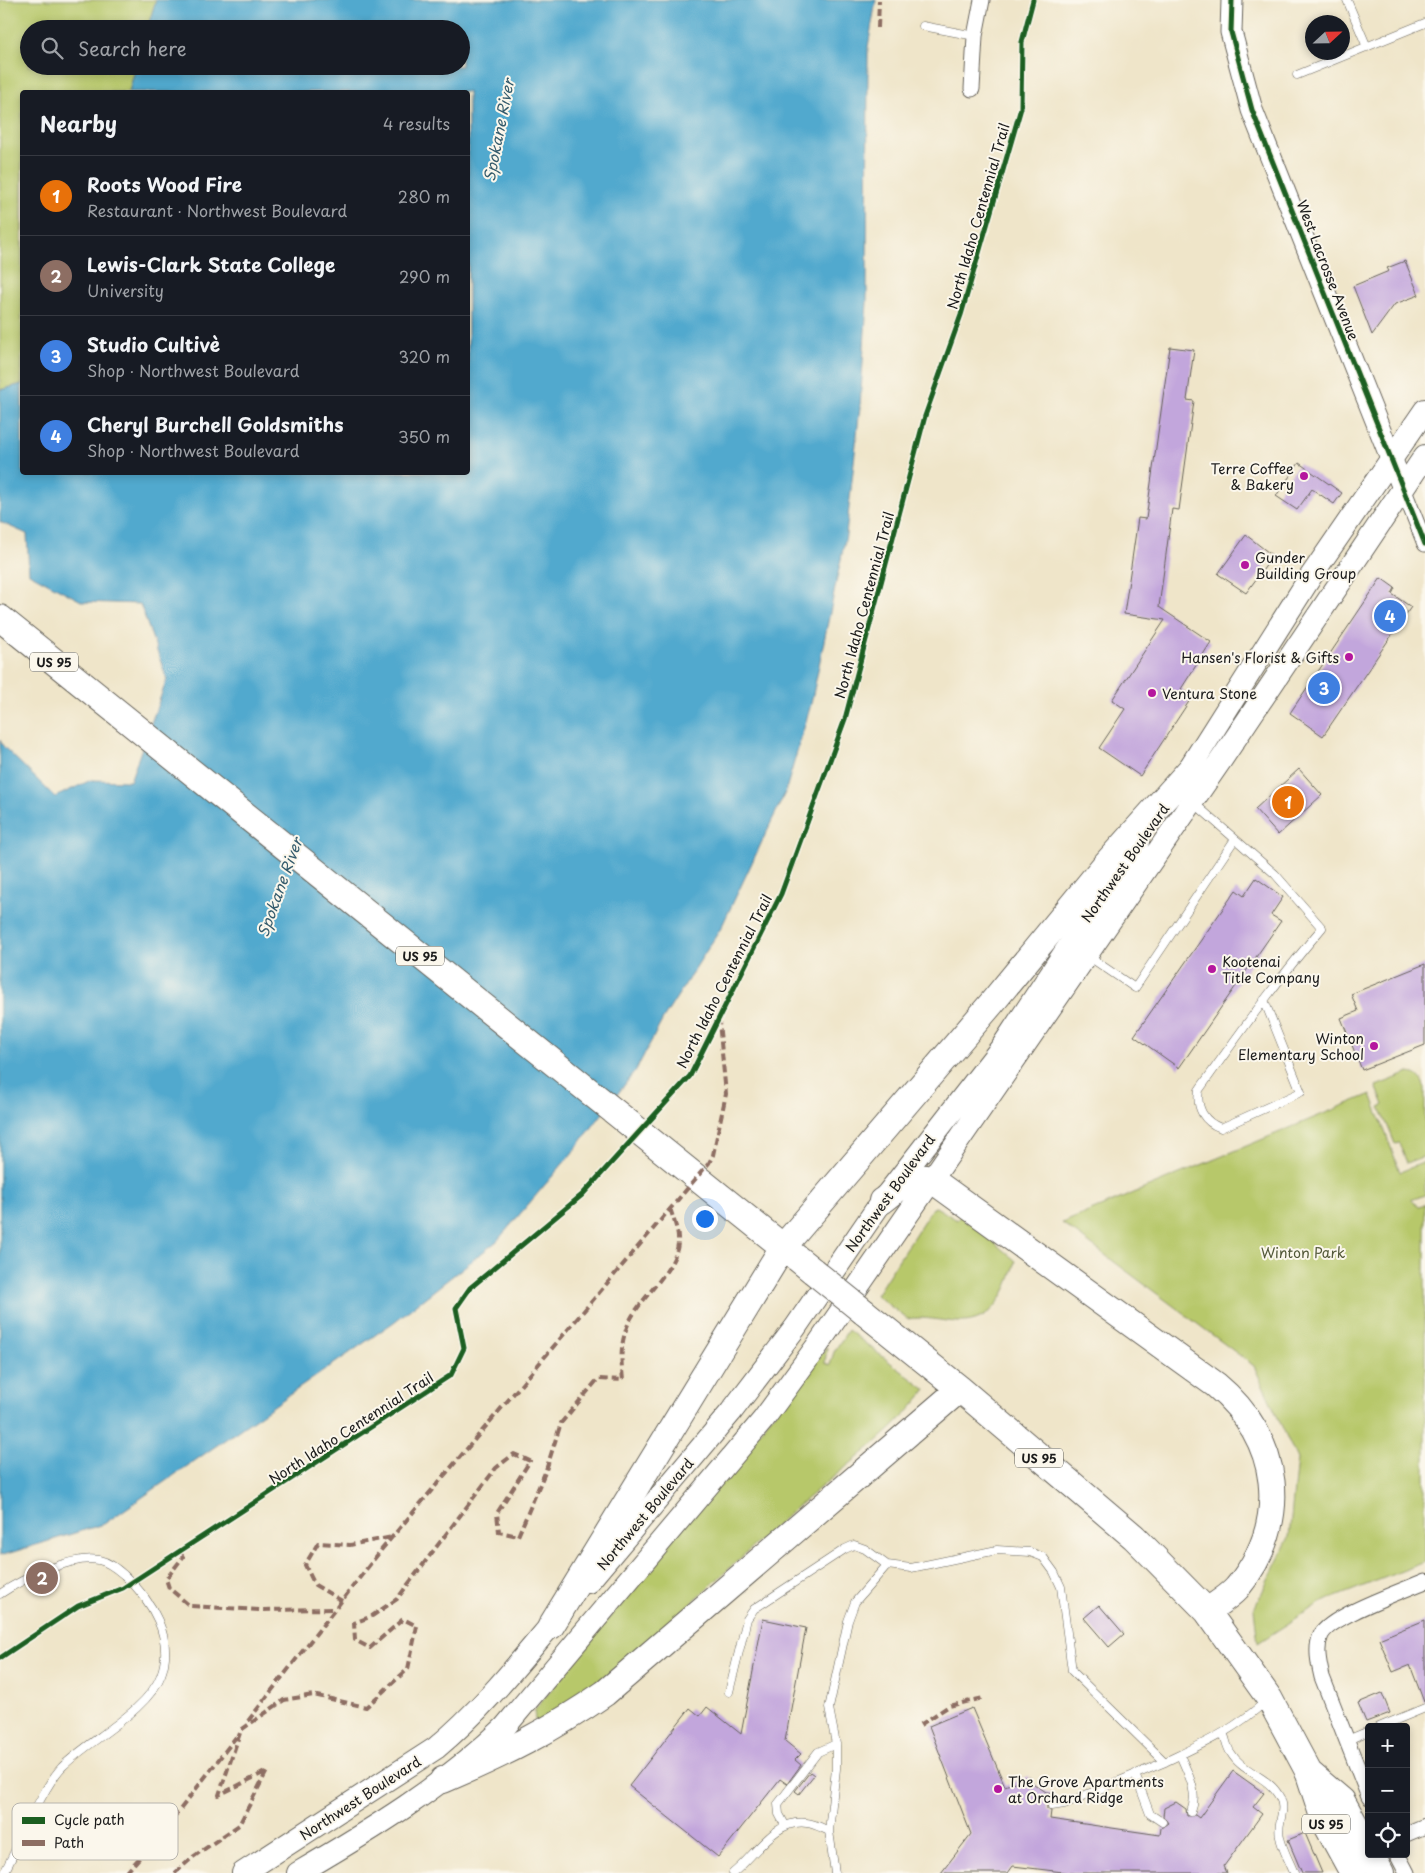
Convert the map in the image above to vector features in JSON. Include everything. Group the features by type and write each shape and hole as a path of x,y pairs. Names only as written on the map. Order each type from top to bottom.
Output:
{"highway":[{"name":"US 95","path":"0,618 960,1389 1134,1537 1207,1611 1269,1698 1308,1771 1324,1820 1353,1873"},
{"path":"551,1626 783,1246 991,1004 1104,866 1190,770"},
{"path":"882,1201 912,1180 924,1177 932,1180 1216,1385 1247,1418 1262,1442 1268,1463 1273,1487 1271,1518 1253,1562 1236,1588 1207,1611"},
{"path":"443,1780 500,1756 571,1717 605,1693 960,1389"},
{"name":"US 95","path":"1308,1771 1342,1802 1365,1843"},
{"path":"1373,1858 1381,1873"}],"main road":[{"name":"Northwest Boulevard","path":"243,1873 436,1748 457,1730 551,1626 731,1412 796,1328 882,1201 1002,1046 1107,886 1190,770 1311,576 1425,410"},
{"name":"Northwest Boulevard","path":"298,1873 361,1836 443,1780 484,1747 525,1704 763,1420 1087,955 1425,456"}],"street":[{"path":"972,89 975,36 982,0"},
{"name":"West Lacrosse Avenue","path":"1232,0 1231,32 1252,110 1425,544"},
{"path":"1365,1788 1345,1741 1322,1677 1318,1657 1322,1633 1334,1621 1425,1581"},
{"path":"1410,1832 1425,1826"},
{"path":"1399,1858 1407,1873"}],"lane":[{"path":"1347,0 1366,47"},
{"path":"1297,75 1425,23"},
{"path":"923,26 975,36"},
{"path":"1192,802 1275,874 1322,928 1264,1000 1199,1090 1198,1097 1204,1118 1210,1124 1221,1128 1301,1092 1264,1000"},
{"path":"1087,955 1135,988 1235,839"},
{"path":"729,1692 747,1619 754,1609 845,1548 854,1545 865,1549 887,1565 911,1568 997,1550 1030,1552 1043,1557 1054,1572 1061,1587 1072,1671 1165,1762"},
{"path":"0,1594 30,1577 54,1568 74,1562 100,1560 114,1566 132,1582 151,1605 164,1640 165,1656 162,1675 146,1699 62,1768 40,1803"},
{"path":"835,1873 829,1831 836,1768 836,1744 829,1708 848,1621 862,1592 887,1565"},
{"path":"1052,1806 1064,1804 1224,1735 1248,1718 1269,1698"},
{"path":"1389,1723 1425,1708"},
{"path":"1345,1741 1365,1733"},
{"path":"1224,1735 1231,1753 1238,1761 1272,1785 1281,1798 1284,1808 1279,1826 1280,1837 1294,1873"},
{"path":"785,1825 779,1814 778,1804 818,1752 836,1744"},
{"path":"1180,1754 1193,1786 1195,1797 1190,1812"},
{"path":"1135,1774 1150,1814 1162,1822"},
{"path":"733,1873 785,1825 797,1822 809,1823 829,1831"},
{"path":"4,1873 12,1858"}],"green space":[{"path":"0,0 156,0 150,20 20,20 20,75 134,75 130,90 20,90 20,385 0,390"},
{"path":"1409,1073 1418,1076 1425,1088 1425,1156 1407,1163 1399,1143 1395,1144 1380,1107 1384,1105 1376,1086"},
{"name":"Winton Park","path":"1371,1094 1400,1172 1425,1162 1425,1195 1411,1200 1419,1206 1425,1204 1425,1562 1320,1603 1258,1643 1254,1609 1289,1537 1297,1459 1254,1366 1062,1223"},
{"path":"936,1207 957,1220 961,1215 1016,1261 1008,1283 997,1304 981,1318 958,1322 926,1318 907,1319 876,1295 932,1208"},
{"path":"848,1330 926,1390 893,1427 798,1506 642,1646 592,1688 572,1702 538,1721 535,1720 534,1711 827,1347 825,1363 830,1365 834,1352"}],"water":[{"name":"Spokane River","path":"156,0 876,0 868,47 867,302 860,407 846,535 811,704 785,793 721,928 663,1019 636,1070 573,1152 497,1241 394,1322 104,1524 0,1556 0,740 3,746 55,797 91,780 130,781 167,679 140,604 83,602 29,573 27,534 0,522 0,390 20,385 20,475 470,475 470,90 130,90 134,75 470,75 470,20 150,20"}],"building":[{"path":"1405,261 1419,295 1395,304 1372,335 1353,286 1389,271 1387,268"},
{"path":"1170,347 1194,350 1187,400 1194,401 1179,510 1172,509 1159,607 1211,642 1181,689 1192,697 1140,776 1099,748 1125,709 1112,700 1165,620 1124,614 1138,518 1146,519"},
{"name":"Terre Coffee & Bakery","path":"1299,463 1342,493 1334,504 1312,489 1297,510 1276,496"},
{"name":"Gunder Building Group","path":"1246,535 1273,556 1246,593 1218,574"},
{"path":"1381,578 1395,588 1392,594 1411,607 1323,736 1290,713"},
{"path":"1299,769 1322,795 1278,835 1255,809"},
{"path":"1256,878 1283,897 1271,915 1281,921 1179,1068 1134,1036 1236,890 1244,896"},
{"path":"1425,964 1425,1045 1362,1070 1341,1018 1358,1011 1351,994"},
{"path":"1099,1605 1124,1634 1109,1647 1084,1618"},
{"path":"763,1619 806,1628 785,1741 801,1754 795,1760 801,1765 787,1784 780,1779 718,1857 629,1786 690,1708 700,1716 707,1707 741,1734"},
{"path":"1425,1620 1424,1702 1410,1665 1393,1672 1379,1639"},
{"path":"1382,1693 1390,1713 1366,1722 1358,1703"},
{"name":"The Grove Apartments at Orchard Ridge","path":"972,1708 1005,1786 1029,1776 1031,1782 1046,1792 1054,1793 1053,1800 1047,1804 1047,1809 1051,1811 1050,1819 1160,1835 1161,1828 1168,1823 1163,1816 1164,1808 1176,1802 1186,1809 1187,1816 1195,1815 1199,1818 1233,1771 1264,1793 1253,1807 1262,1814 1224,1866 1227,1873 1071,1873 1013,1866 1008,1873 941,1873 971,1834 929,1726"},
{"path":"810,1772 814,1775 799,1794 795,1791"},
{"path":"1305,1833 1322,1873 1302,1873 1288,1840"}],"marked path":[{"path":"878,28 879,0"},
{"path":"248,1721 382,1549 709,1163 713,1155 726,1094 719,1022"},
{"path":"175,1873 193,1857 239,1825 267,1771 219,1795 241,1730 284,1700 313,1695 366,1707 408,1669 417,1626 403,1619 370,1648 355,1640 354,1623 372,1616 397,1599 496,1468 514,1454 530,1461 497,1513 499,1532 518,1536 546,1470 561,1423 598,1379 623,1380 622,1353 627,1327 632,1316 671,1264 676,1253 678,1234 670,1208"},
{"path":"342,1601 315,1585 305,1565 318,1543 350,1545 392,1537"},
{"path":"180,1552 183,1557 166,1579 169,1588 190,1606 260,1610 335,1609"},
{"path":"920,1725 949,1706 983,1698"},
{"path":"178,1812 236,1737"},
{"path":"126,1873 138,1860"}],"cycle path":[{"name":"North Idaho Centennial Trail","path":"0,1658 78,1606 123,1588 451,1375 464,1348 456,1308 470,1288 582,1195 690,1076 781,894 845,719 925,416 961,315 1021,108 1022,42 1033,0"},
{"path":"1232,0 1231,32 1252,110 1425,544"}],"place":[{"name":"Terre Coffee & Bakery","path":"1304,476"},
{"name":"Gunder Building Group","path":"1245,565"},
{"name":"Cheryl Burchell Goldsmiths","path":"1390,616"},
{"name":"Hansen's Florist & Gifts","path":"1349,657"},
{"name":"Studio Cultivè","path":"1324,688"},
{"name":"Ventura Stone","path":"1152,693"},
{"name":"Roots Wood Fire","path":"1288,802"},
{"name":"Kootenai Title Company","path":"1212,969"},
{"name":"Winton Elementary School","path":"1374,1046"},
{"name":"Lewis-Clark State College","path":"42,1578"},
{"name":"The Grove Apartments at Orchard Ridge","path":"998,1789"}]}
